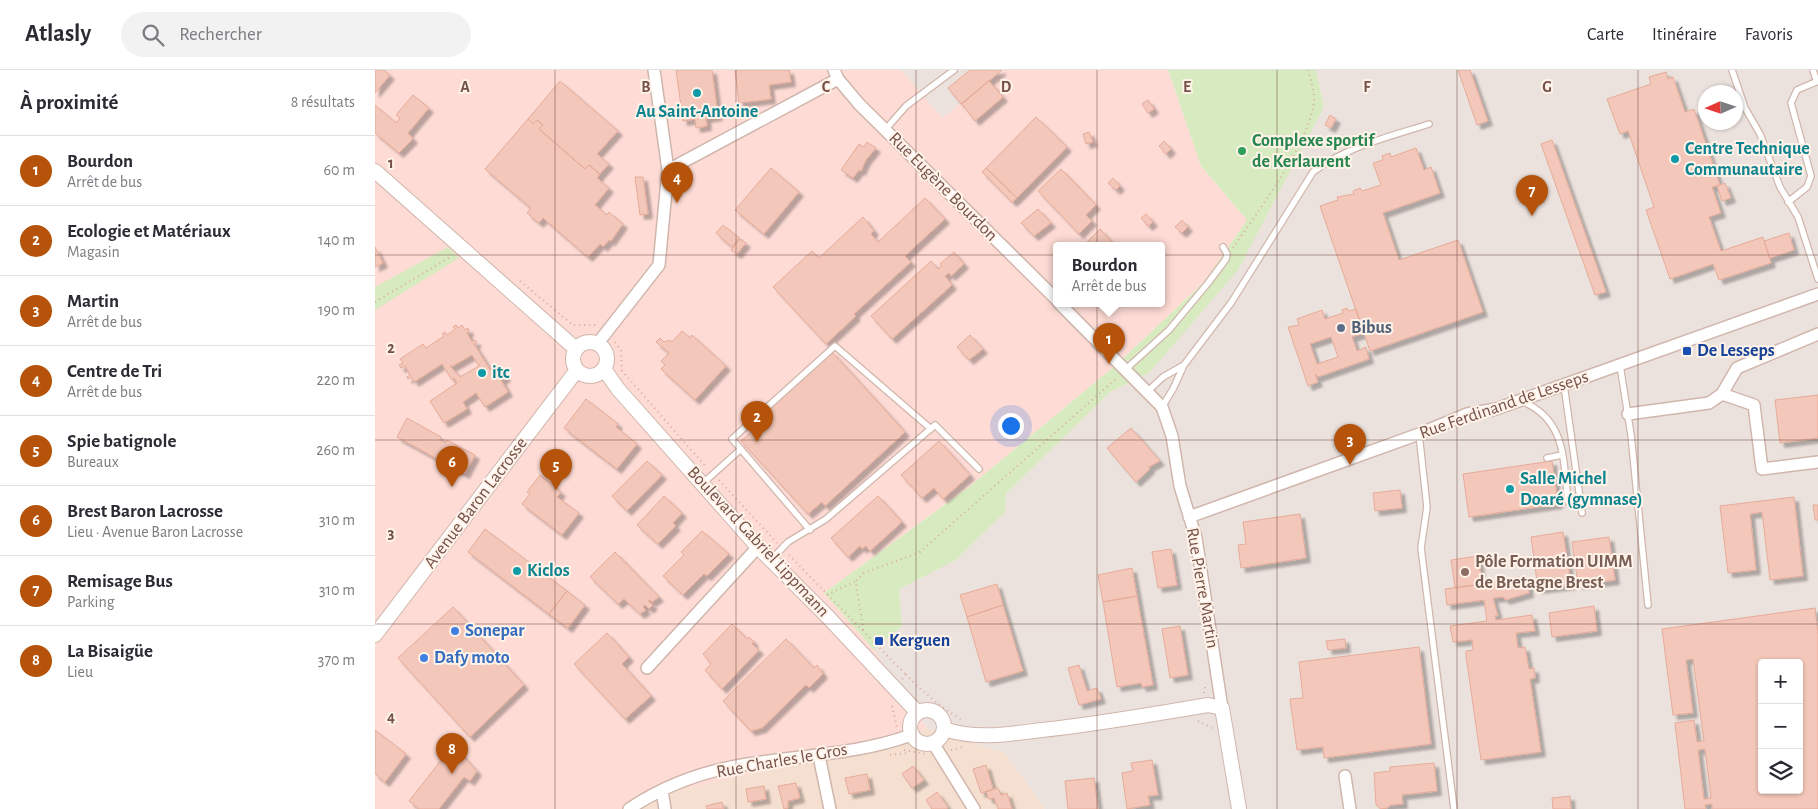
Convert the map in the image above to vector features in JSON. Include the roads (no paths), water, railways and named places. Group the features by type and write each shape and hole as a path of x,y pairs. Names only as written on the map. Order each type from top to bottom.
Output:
{"street":[{"path":"598,344 659,265 668,170 654,70"},
{"path":"668,170 836,74"},
{"name":"Rue Eugène Bourdon","path":"836,74 885,130 1053,297"},
{"path":"375,171 576,349"},
{"name":"Rue Ferdinand de Lesseps","path":"1189,517 1419,434 1467,414 1519,401 1818,294"},
{"name":"Rue Eugène Bourdon","path":"1063,307 1136,379"},
{"path":"1628,414 1709,403 1722,394 1737,368 1818,334"},
{"path":"583,343 598,344 602,347 607,358 604,369 591,376 577,370 573,360 576,349 583,343"},
{"name":"Boulevard Gabriel Lippmann","path":"604,369 618,389 758,548 828,617 917,712"},
{"name":"Avenue Baron Lacrosse","path":"375,636 577,370"},
{"name":"Rue Pierre Martin","path":"1136,379 1162,407 1172,436 1180,486 1196,538 1239,809"},
{"path":"1722,394 1754,405 1762,469 1818,462"},
{"path":"647,668 758,548"},
{"path":"944,729 973,736 993,736 1085,726 1208,704 1222,708"},
{"path":"936,748 944,729 942,718 934,710 917,712 909,725 911,735 923,744 936,748 974,809"},
{"name":"Rue Charles le Gros","path":"629,809 661,791 730,767 819,756 866,747 911,735"},
{"path":"819,756 830,809"},
{"path":"1345,776 1350,809"},
{"path":"661,791 665,809"}],"lane":[{"path":"885,130 906,106 947,72 953,70"},
{"path":"1732,70 1745,108 1760,134 1788,202 1798,217 1818,279"},
{"path":"1788,202 1807,187 1811,176 1791,103 1797,90 1817,82 1813,70"},
{"path":"1162,407 1173,390 1184,365 1231,303 1313,172 1329,160 1355,148 1429,124"},
{"path":"1126,370 1169,330 1226,260 1227,254 1223,247"},
{"path":"810,530 732,439 835,346 931,429"},
{"path":"1147,392 1163,377 1184,365"},
{"path":"1620,365 1628,414 1648,605"},
{"path":"1564,385 1582,512"},
{"path":"1519,401 1538,410 1548,419 1556,431 1562,455 1568,502"},
{"path":"771,560 788,542 810,530 935,426 979,469"},
{"path":"1419,434 1427,507 1421,548 1454,809"},
{"path":"702,484 741,449"},
{"path":"1547,458 1562,455"}],"place":[{"name":"Au Saint-Antoine","path":"697,93"},
{"name":"Complexe sportif de Kerlaurent","path":"1242,151"},
{"name":"Centre Technique Communautaire","path":"1675,159"},
{"name":"Centre de Tri","path":"677,203"},
{"name":"Remisage Bus","path":"1532,216"},
{"name":"Bibus","path":"1341,328"},
{"name":"De Lesseps","path":"1687,351"},
{"name":"Bourdon","path":"1109,364"},
{"name":"itc","path":"482,373"},
{"name":"Ecologie et Matériaux","path":"757,442"},
{"name":"Martin","path":"1350,465"},
{"name":"Brest Baron Lacrosse","path":"452,487"},
{"name":"Salle Michel Doaré (gymnase)","path":"1510,489"},
{"name":"Spie batignole","path":"556,490"},
{"name":"Kiclos","path":"517,571"},
{"name":"Pôle Formation UIMM de Bretagne Brest","path":"1465,572"},
{"name":"Sonepar","path":"455,631"},
{"name":"Kerguen","path":"879,641"},
{"name":"Dafy moto","path":"424,658"},
{"name":"La Bisaigüe","path":"452,774"}]}
